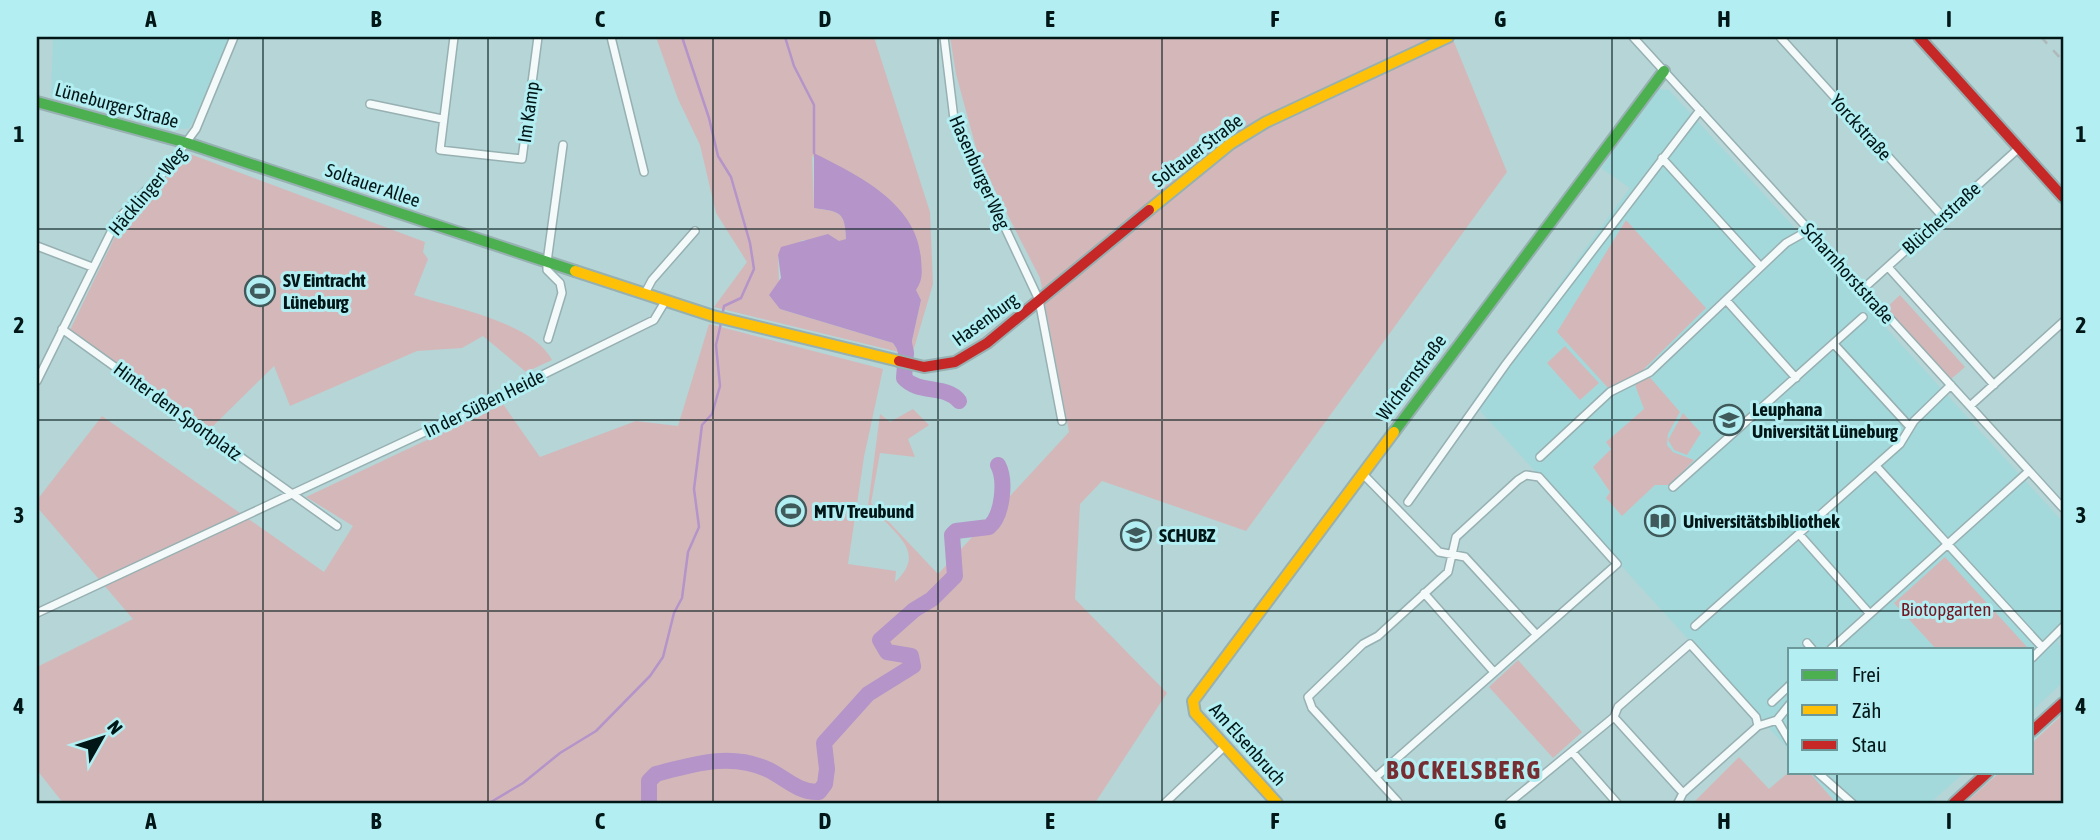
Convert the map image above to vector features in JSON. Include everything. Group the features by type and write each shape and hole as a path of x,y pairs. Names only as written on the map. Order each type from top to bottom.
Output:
{"street":[{"name":"Häcklinger Weg","path":"37,381 117,220 187,143 205,110 234,37"},
{"name":"Im Kamp","path":"454,37 440,150 522,159 538,37"},
{"path":"611,37 644,172"},
{"name":"Hasenburger Weg","path":"944,37 954,119 1039,300 1062,421"},
{"name":"Soltauer Straße","path":"1039,300 1230,144 1266,122 1448,37"},
{"name":"Yorckstraße","path":"1780,37 1942,217"},
{"path":"1919,37 2063,197"},
{"name":"Scharnhorststraße","path":"1636,38 2063,508"},
{"name":"Wichernstraße","path":"1192,706 1206,680 1664,71"},
{"name":"Lüneburger Straße","path":"37,102 187,143"},
{"path":"370,104 442,119"},
{"path":"1408,502 1541,318 1700,110"},
{"name":"Soltauer Allee","path":"187,143 713,316 895,362"},
{"path":"548,339 562,293 560,283 547,270 547,262 563,145"},
{"name":"Blücherstraße","path":"1863,289 2019,148"},
{"path":"1662,158 1760,267"},
{"path":"1540,457 1610,391 1650,372 1786,243 1809,230"},
{"path":"645,293 652,280 695,232"},
{"path":"37,246 92,267"},
{"name":"Scharnhorststraße","path":"1888,267 1994,385"},
{"name":"In der Süßen Heide","path":"37,613 654,320 666,300"},
{"name":"Hasenburg","path":"895,362 940,366 972,354 1039,300"},
{"path":"1726,300 1796,378"},
{"path":"1673,487 1863,317"},
{"path":"1970,407 2063,322"},
{"name":"Hinter dem Sportplatz","path":"62,330 292,494"},
{"path":"1834,344 1910,428"},
{"path":"1695,626 1900,444 1910,428 1951,386"},
{"path":"1875,466 2042,647"},
{"path":"1832,648 2029,471"},
{"path":"1361,473 1439,552 1465,557 1535,633"},
{"path":"1376,777 1483,685 1511,654 1535,633 1544,629 1617,564 1539,477 1526,475 1518,480 1456,537 1448,572 1378,636 1363,644 1308,697 1312,708 1398,803"},
{"path":"292,494 337,526"},
{"path":"1799,534 1870,614"},
{"path":"1424,593 1493,671"},
{"path":"2034,656 2063,627"},
{"path":"1509,803 1614,717 1618,707 1690,643 1756,717 1758,726"},
{"path":"1772,702 1788,687"},
{"path":"2034,729 2063,703"},
{"name":"Am Elsenbruch","path":"1192,706 1277,803"},
{"path":"1678,803 1683,793 1758,726 1777,720 1788,707"},
{"path":"1614,717 1683,793"},
{"path":"1777,720 1779,728 1788,739"},
{"path":"1165,803 1225,746"},
{"path":"1573,753 1617,803"},
{"path":"1819,774 1852,803"},
{"path":"1954,803 1986,774"}],"shaded area":[{"path":"53,37 229,37 193,121 189,128 183,129 130,112 101,110 51,96"},
{"name":"Leuphana Universität Lüneburg","path":"1658,89 1669,90 2063,522 2063,636 2057,642 2063,650 2063,682 2034,709 2034,648 1788,648 1788,749 1472,402 1630,188 1601,168"},
{"path":"814,153 867,182 897,207 909,222 917,239 922,272 916,290 921,300 909,354 899,352 893,343 780,309 769,295 781,278 778,255 781,247 828,234 839,241 846,239 844,223 839,215 814,208"},
{"path":"1811,774 1963,774 1930,803 1836,803"}],"green space":[{"path":"656,37 874,37 930,212 933,284 912,355 909,354 921,300 812,155 814,208 839,214 844,223 846,239 840,242 828,235 812,241 803,240 778,255 780,309 893,343 899,352 714,307 747,262 716,213 700,145 678,99"},
{"path":"950,37 1452,37 1507,172 1246,531 1102,481 1080,504 1075,599 1167,693 1095,803 63,803 37,770 37,667 133,619 37,507 37,500 102,416 324,572 353,526 306,497 503,404 540,457 636,421 678,426 709,324 883,369 864,457 848,564 896,571 895,582 908,563 909,555 901,539 879,515 867,514 880,414 890,422 913,409 929,425 908,439 915,457 880,453 871,503 938,574 1069,432 1040,278 979,159 956,74"},
{"name":"SV Eintracht Lüneburg","path":"190,154 425,242 423,252 428,259 414,295 510,326 542,347 552,360 526,372 483,336 462,348 417,351 290,406 274,366 209,430 70,330 123,220"},
{"path":"1626,220 1706,308 1640,373 1609,389 1557,332"},
{"path":"1900,295 1965,367 1950,380 1885,309"},
{"path":"1565,346 1599,383 1580,400 1547,363"},
{"path":"1648,375 1680,412 1668,434 1667,445 1673,452 1694,460 1670,485 1655,485 1622,516 1606,498 1610,492 1593,467 1611,449 1606,442 1644,409 1635,385"},
{"path":"1683,413 1701,433 1687,455 1674,450 1668,440"},
{"name":"Biotopgarten","path":"1945,557 2028,648 1935,648 1894,603"},
{"path":"1518,660 1582,732 1553,758 1489,687"},
{"path":"2063,714 2063,803 1965,803 1998,774 2034,774 2034,741"},
{"path":"1739,757 1769,789 1788,773 1811,774 1836,803 1693,803"}],"waterway":[{"path":"682,37 709,118 718,156 731,177 750,243 754,269 741,298 724,306 722,316"},
{"path":"785,37 794,66 814,105 814,153"},
{"path":"479,803 491,802 523,783 560,753 596,731 650,676 663,657 674,613 682,598 688,552 699,527 694,489 702,425 712,414 720,386 716,345 721,323"},
{"path":"902,334 906,353 904,378 917,386 947,393 959,401"},
{"path":"649,803 649,781 656,774 727,761 755,765 799,788 819,792 825,784 827,769 824,743 868,694 913,666 911,656 887,652 880,640 914,610 932,599 955,576 952,535 956,531 989,527 994,522 1002,497 1002,479 998,465"}],"railway":[{"path":"2041,37 2063,61"}],"traffic: fast":[{"path":"1394,432 1664,71"},
{"path":"37,102 187,143 575,271"}],"traffic: slow":[{"path":"1149,210 1230,144 1266,122 1448,37"},
{"path":"575,271 713,316 899,361"},
{"path":"1277,803 1195,713 1193,701 1394,432"}],"traffic: jam":[{"path":"1919,37 2063,197"},
{"path":"899,361 924,367 955,362 987,343 1149,210"},
{"path":"2034,729 2063,703"},
{"path":"1954,803 1986,774"}],"place":[{"name":"SV Eintracht Lüneburg","path":"260,291"},
{"name":"Leuphana Universität Lüneburg","path":"1729,420"},
{"name":"MTV Treubund","path":"791,511"},
{"name":"Universitätsbibliothek","path":"1660,521"},
{"name":"SCHUBZ","path":"1136,535"}],"district":[{"name":"BOCKELSBERG","path":"1464,770"}]}
